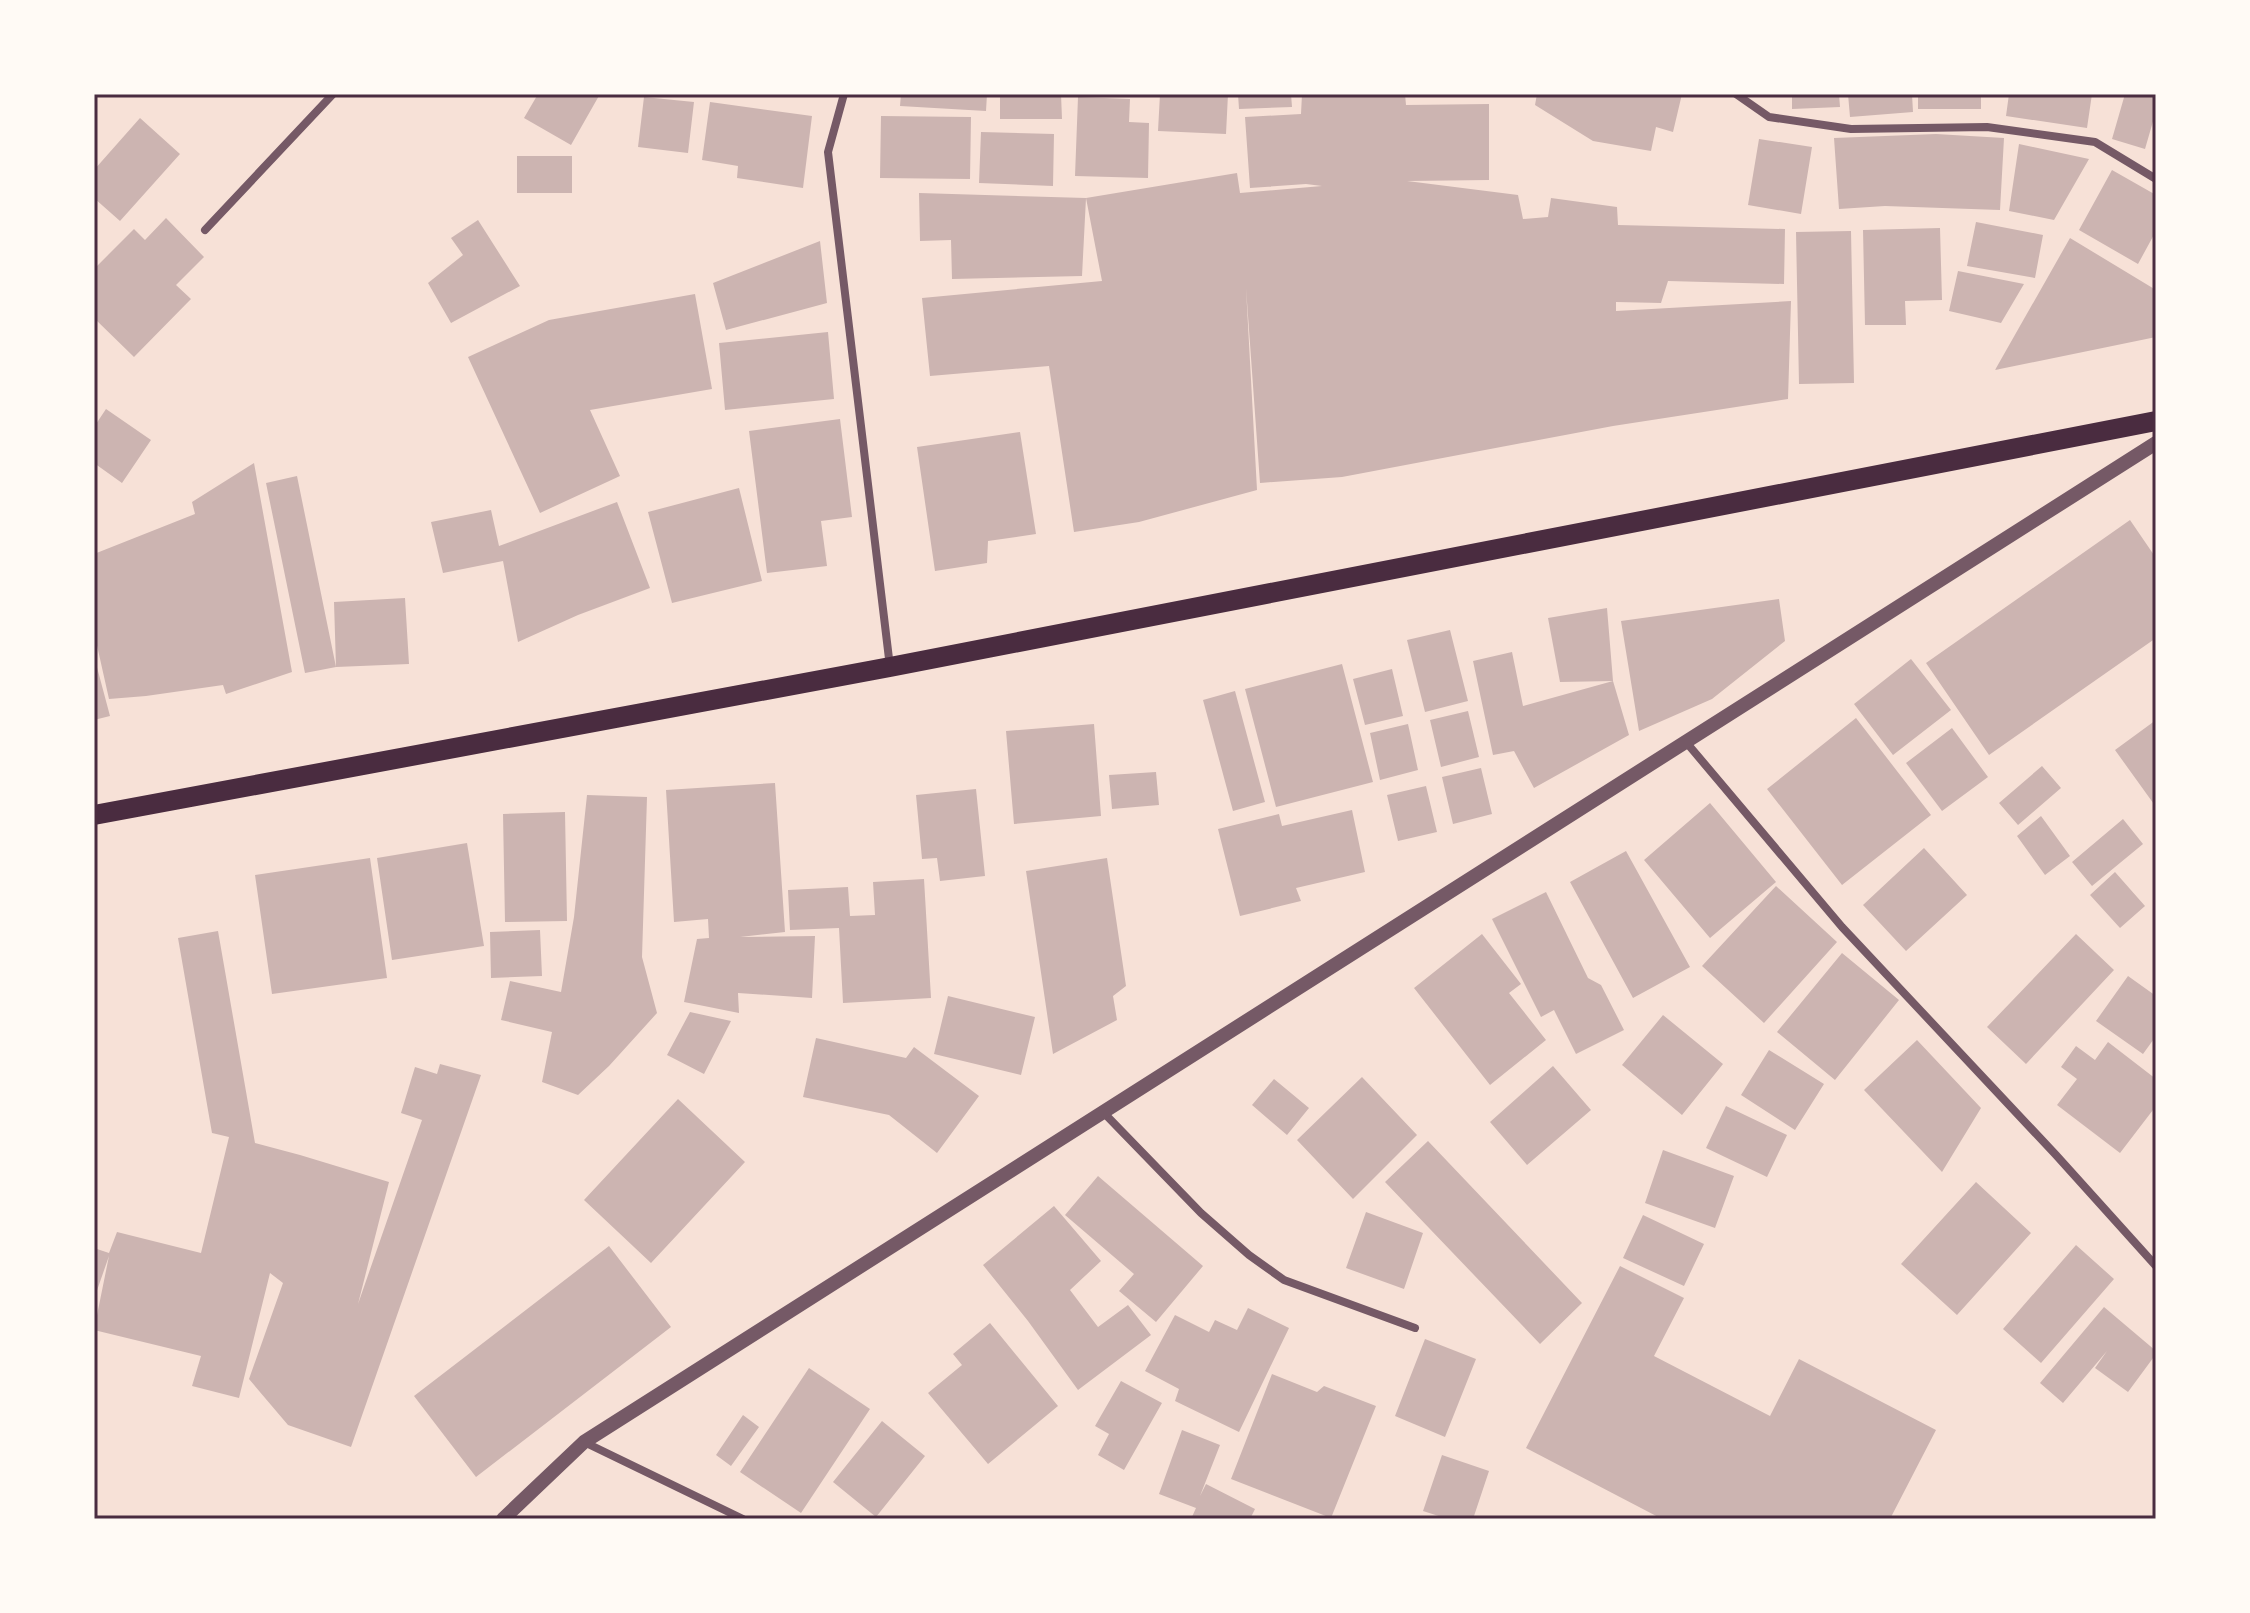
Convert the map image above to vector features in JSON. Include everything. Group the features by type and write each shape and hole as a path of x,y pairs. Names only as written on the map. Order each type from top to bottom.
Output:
{"main road":[{"path":"94,815 890,667 2156,421"}],"street":[{"path":"205,230 333,94"},
{"path":"844,94 828,152 890,667"},
{"path":"1736,94 1769,117 1851,129 1987,127 2095,142 2156,179"},
{"path":"503,1519 584,1442 2156,443"},
{"path":"1686,742 1842,927 2156,1266"},
{"path":"1103,1112 1201,1213 1249,1255 1284,1280 1415,1328"},
{"path":"584,1442 743,1519"}],"building":[{"path":"538,94 600,94 571,145 524,118"},
{"path":"901,94 987,94 986,111 900,106"},
{"path":"1000,94 1061,94 1062,119 1000,119"},
{"path":"1160,94 1228,94 1226,134 1158,131"},
{"path":"1238,94 1291,94 1292,107 1239,109"},
{"path":"1302,94 1405,94 1406,105 1489,104 1489,180 1407,181 1518,195 1523,219 1548,217 1551,198 1617,207 1618,225 1785,229 1784,284 1668,281 1661,303 1616,302 1616,311 1791,301 1788,399 1613,426 1342,477 1260,483 1246,288 1257,490 1139,522 1074,532 1049,366 930,376 922,298 1102,281 1086,198 1237,173 1240,193 1322,186 1306,184 1250,188 1245,117 1301,114"},
{"path":"1537,94 1682,94 1673,132 1656,127 1651,151 1593,141 1535,105"},
{"path":"1792,94 1839,94 1840,107 1792,109"},
{"path":"1848,94 1912,94 1913,112 1850,117"},
{"path":"1918,94 1981,94 1981,109 1918,109"},
{"path":"2009,94 2092,94 2087,128 2006,116"},
{"path":"2125,94 2156,94 2156,111 2145,149 2112,139"},
{"path":"644,97 694,102 688,153 638,147"},
{"path":"1078,97 1130,99 1129,122 1149,123 1148,178 1075,176"},
{"path":"710,102 812,116 803,188 737,178 738,166 702,160"},
{"path":"881,116 971,117 970,179 880,178"},
{"path":"140,118 180,154 120,221 94,198 94,170"},
{"path":"981,132 1054,134 1053,186 979,183"},
{"path":"1936,134 2004,138 2000,210 1885,206 1839,209 1834,138"},
{"path":"1759,139 1812,147 1801,214 1748,205"},
{"path":"2019,144 2089,159 2054,220 2009,211"},
{"path":"517,156 572,156 572,193 517,193"},
{"path":"2112,170 2156,195 2156,231 2138,264 2079,230"},
{"path":"919,193 1086,198 1082,276 952,279 951,240 920,241"},
{"path":"166,218 204,257 176,285 191,299 134,357 94,318 94,269 134,229 145,240"},
{"path":"478,220 520,286 451,323 428,283 463,255 451,238"},
{"path":"1976,222 2043,235 2035,278 1967,266"},
{"path":"1940,228 1942,300 1905,301 1906,325 1865,325 1863,230"},
{"path":"1851,231 1854,383 1799,384 1796,232"},
{"path":"2070,238 2156,290 2156,337 1995,370"},
{"path":"820,241 827,303 726,330 713,283"},
{"path":"1958,271 2024,284 2001,323 1949,311"},
{"path":"695,294 712,389 590,410 620,476 540,513 468,357 549,320"},
{"path":"828,332 834,399 725,410 719,343"},
{"path":"106,409 151,440 122,483 94,463 94,427"},
{"path":"840,419 852,517 821,521 827,566 767,573 749,431"},
{"path":"1020,432 1036,534 988,541 987,563 935,571 917,447"},
{"path":"254,463 292,672 226,694 223,685 109,699 94,632 94,554 195,514 192,502"},
{"path":"297,476 336,667 305,673 266,483"},
{"path":"739,488 762,581 672,603 648,512"},
{"path":"617,502 650,588 518,642 503,561 443,573 431,522 491,510 499,546"},
{"path":"2130,520 2156,558 2156,638 1989,755 1926,663"},
{"path":"405,598 409,664 336,667 334,602"},
{"path":"1779,599 1785,641 1712,699 1639,731 1621,621"},
{"path":"1607,608 1613,681 1560,682 1548,618"},
{"path":"1450,630 1468,701 1425,712 1407,640"},
{"path":"1512,652 1523,706 1613,681 1629,735 1534,788 1514,751 1493,755 1473,661"},
{"path":"94,656 110,716 94,720"},
{"path":"1911,659 1951,710 1893,755 1854,704"},
{"path":"1342,664 1373,782 1276,807 1245,689"},
{"path":"1392,669 1403,716 1365,725 1353,679"},
{"path":"1235,691 1265,802 1233,811 1203,700"},
{"path":"1468,711 1479,757 1441,767 1430,720"},
{"path":"1856,718 1931,815 1842,885 1767,789"},
{"path":"2156,720 2156,807 2115,750"},
{"path":"1094,724 1101,816 1014,824 1006,731"},
{"path":"1408,724 1418,770 1380,780 1370,733"},
{"path":"1952,728 1988,777 1942,811 1906,763"},
{"path":"2042,766 2061,788 2018,825 1999,803"},
{"path":"1481,768 1492,814 1453,824 1442,777"},
{"path":"1156,772 1159,805 1112,809 1109,775"},
{"path":"775,783 785,932 740,937 815,936 812,998 738,993 739,1013 684,1002 697,939 709,938 708,919 674,922 666,790"},
{"path":"1426,786 1437,832 1398,841 1387,795"},
{"path":"976,789 985,876 940,881 937,858 922,859 916,795"},
{"path":"587,795 647,797 642,957 657,1013 578,1095 542,1082 552,1032 501,1020 510,981 561,992 574,917"},
{"path":"1710,803 1776,882 1710,938 1644,860"},
{"path":"1352,810 1365,872 1296,888 1301,901 1240,916 1218,829 1279,814 1282,826"},
{"path":"565,812 567,921 505,922 503,814"},
{"path":"2041,816 2070,856 2045,875 2017,836"},
{"path":"2123,819 2143,844 2092,886 2072,862"},
{"path":"467,843 484,946 392,960 377,858"},
{"path":"1924,848 1967,895 1906,951 1863,905"},
{"path":"1626,851 1690,967 1633,998 1570,882"},
{"path":"370,858 387,978 272,994 255,875"},
{"path":"1107,858 1126,986 1113,996 1117,1020 1053,1054 1026,871"},
{"path":"2115,872 2145,906 2120,928 2090,895"},
{"path":"924,879 931,998 843,1003 839,928 790,930 788,890 848,887 850,916 875,915 873,882"},
{"path":"1776,886 1837,942 1764,1023 1702,966"},
{"path":"1546,892 1588,978 1601,985 1624,1030 1576,1054 1554,1010 1541,1017 1492,919"},
{"path":"540,930 542,976 491,978 490,932"},
{"path":"218,931 255,1143 389,1182 358,1304 422,1120 401,1113 415,1067 437,1074 440,1064 481,1075 351,1447 288,1425 249,1379 283,1283 270,1273 239,1398 192,1386 201,1356 94,1330 109,1256 94,1299 94,1248 109,1253 117,1232 201,1253 229,1137 212,1133 178,938"},
{"path":"1482,934 1521,984 1509,993 1546,1040 1490,1085 1414,988"},
{"path":"2076,934 2114,970 2026,1064 1987,1027"},
{"path":"1842,953 1899,1000 1835,1080 1777,1032"},
{"path":"2128,976 2156,996 2156,1036 2143,1054 2096,1021"},
{"path":"948,996 1035,1017 1021,1075 934,1054"},
{"path":"690,1012 731,1021 704,1074 667,1055"},
{"path":"1663,1015 1723,1064 1682,1115 1622,1065"},
{"path":"816,1038 906,1058 914,1047 979,1096 937,1153 889,1115 803,1097"},
{"path":"1917,1040 1981,1108 1942,1172 1864,1090"},
{"path":"2108,1042 2156,1079 2156,1106 2120,1153 2057,1105 2077,1079 2061,1067 2076,1046 2095,1060"},
{"path":"1769,1050 1824,1084 1795,1130 1741,1095"},
{"path":"1553,1066 1591,1110 1527,1165 1490,1122"},
{"path":"1362,1077 1417,1135 1353,1199 1297,1140"},
{"path":"1274,1079 1309,1108 1287,1135 1252,1105"},
{"path":"678,1099 745,1162 651,1263 584,1200"},
{"path":"1726,1106 1787,1135 1767,1177 1706,1148"},
{"path":"1428,1141 1582,1303 1540,1344 1385,1182"},
{"path":"1663,1150 1734,1176 1715,1228 1645,1203"},
{"path":"1098,1176 1203,1266 1156,1322 1119,1291 1134,1274 1065,1215"},
{"path":"1976,1182 2031,1233 1957,1315 1901,1264"},
{"path":"1054,1206 1101,1261 1070,1290 1098,1327 1128,1305 1151,1335 1078,1390 983,1265"},
{"path":"1366,1212 1423,1233 1404,1289 1346,1268"},
{"path":"1643,1215 1704,1244 1684,1286 1623,1258"},
{"path":"2076,1245 2114,1279 2041,1363 2003,1329"},
{"path":"609,1246 671,1327 476,1477 414,1396"},
{"path":"1620,1266 1684,1298 1654,1356 1770,1416 1799,1359 1936,1430 1890,1519 1662,1519 1526,1448"},
{"path":"2104,1307 2156,1354 2128,1392 2095,1368 2107,1351 2063,1403 2040,1383"},
{"path":"1248,1308 1289,1328 1239,1432 1175,1401 1179,1389 1145,1371 1175,1315 1209,1332 1215,1320 1237,1330"},
{"path":"990,1323 1058,1406 988,1464 928,1393 962,1365 953,1354"},
{"path":"1425,1339 1476,1359 1445,1437 1395,1416"},
{"path":"809,1368 870,1409 801,1513 740,1472"},
{"path":"1272,1374 1317,1392 1324,1386 1376,1406 1331,1518 1231,1479"},
{"path":"1121,1381 1162,1403 1124,1470 1098,1455 1109,1434 1095,1426"},
{"path":"743,1415 759,1427 731,1466 716,1455"},
{"path":"882,1421 925,1456 876,1517 833,1482"},
{"path":"1182,1430 1220,1445 1200,1496 1206,1484 1255,1509 1250,1519 1191,1519 1196,1508 1159,1494"},
{"path":"1442,1455 1489,1471 1473,1519 1448,1519 1423,1511"}]}
